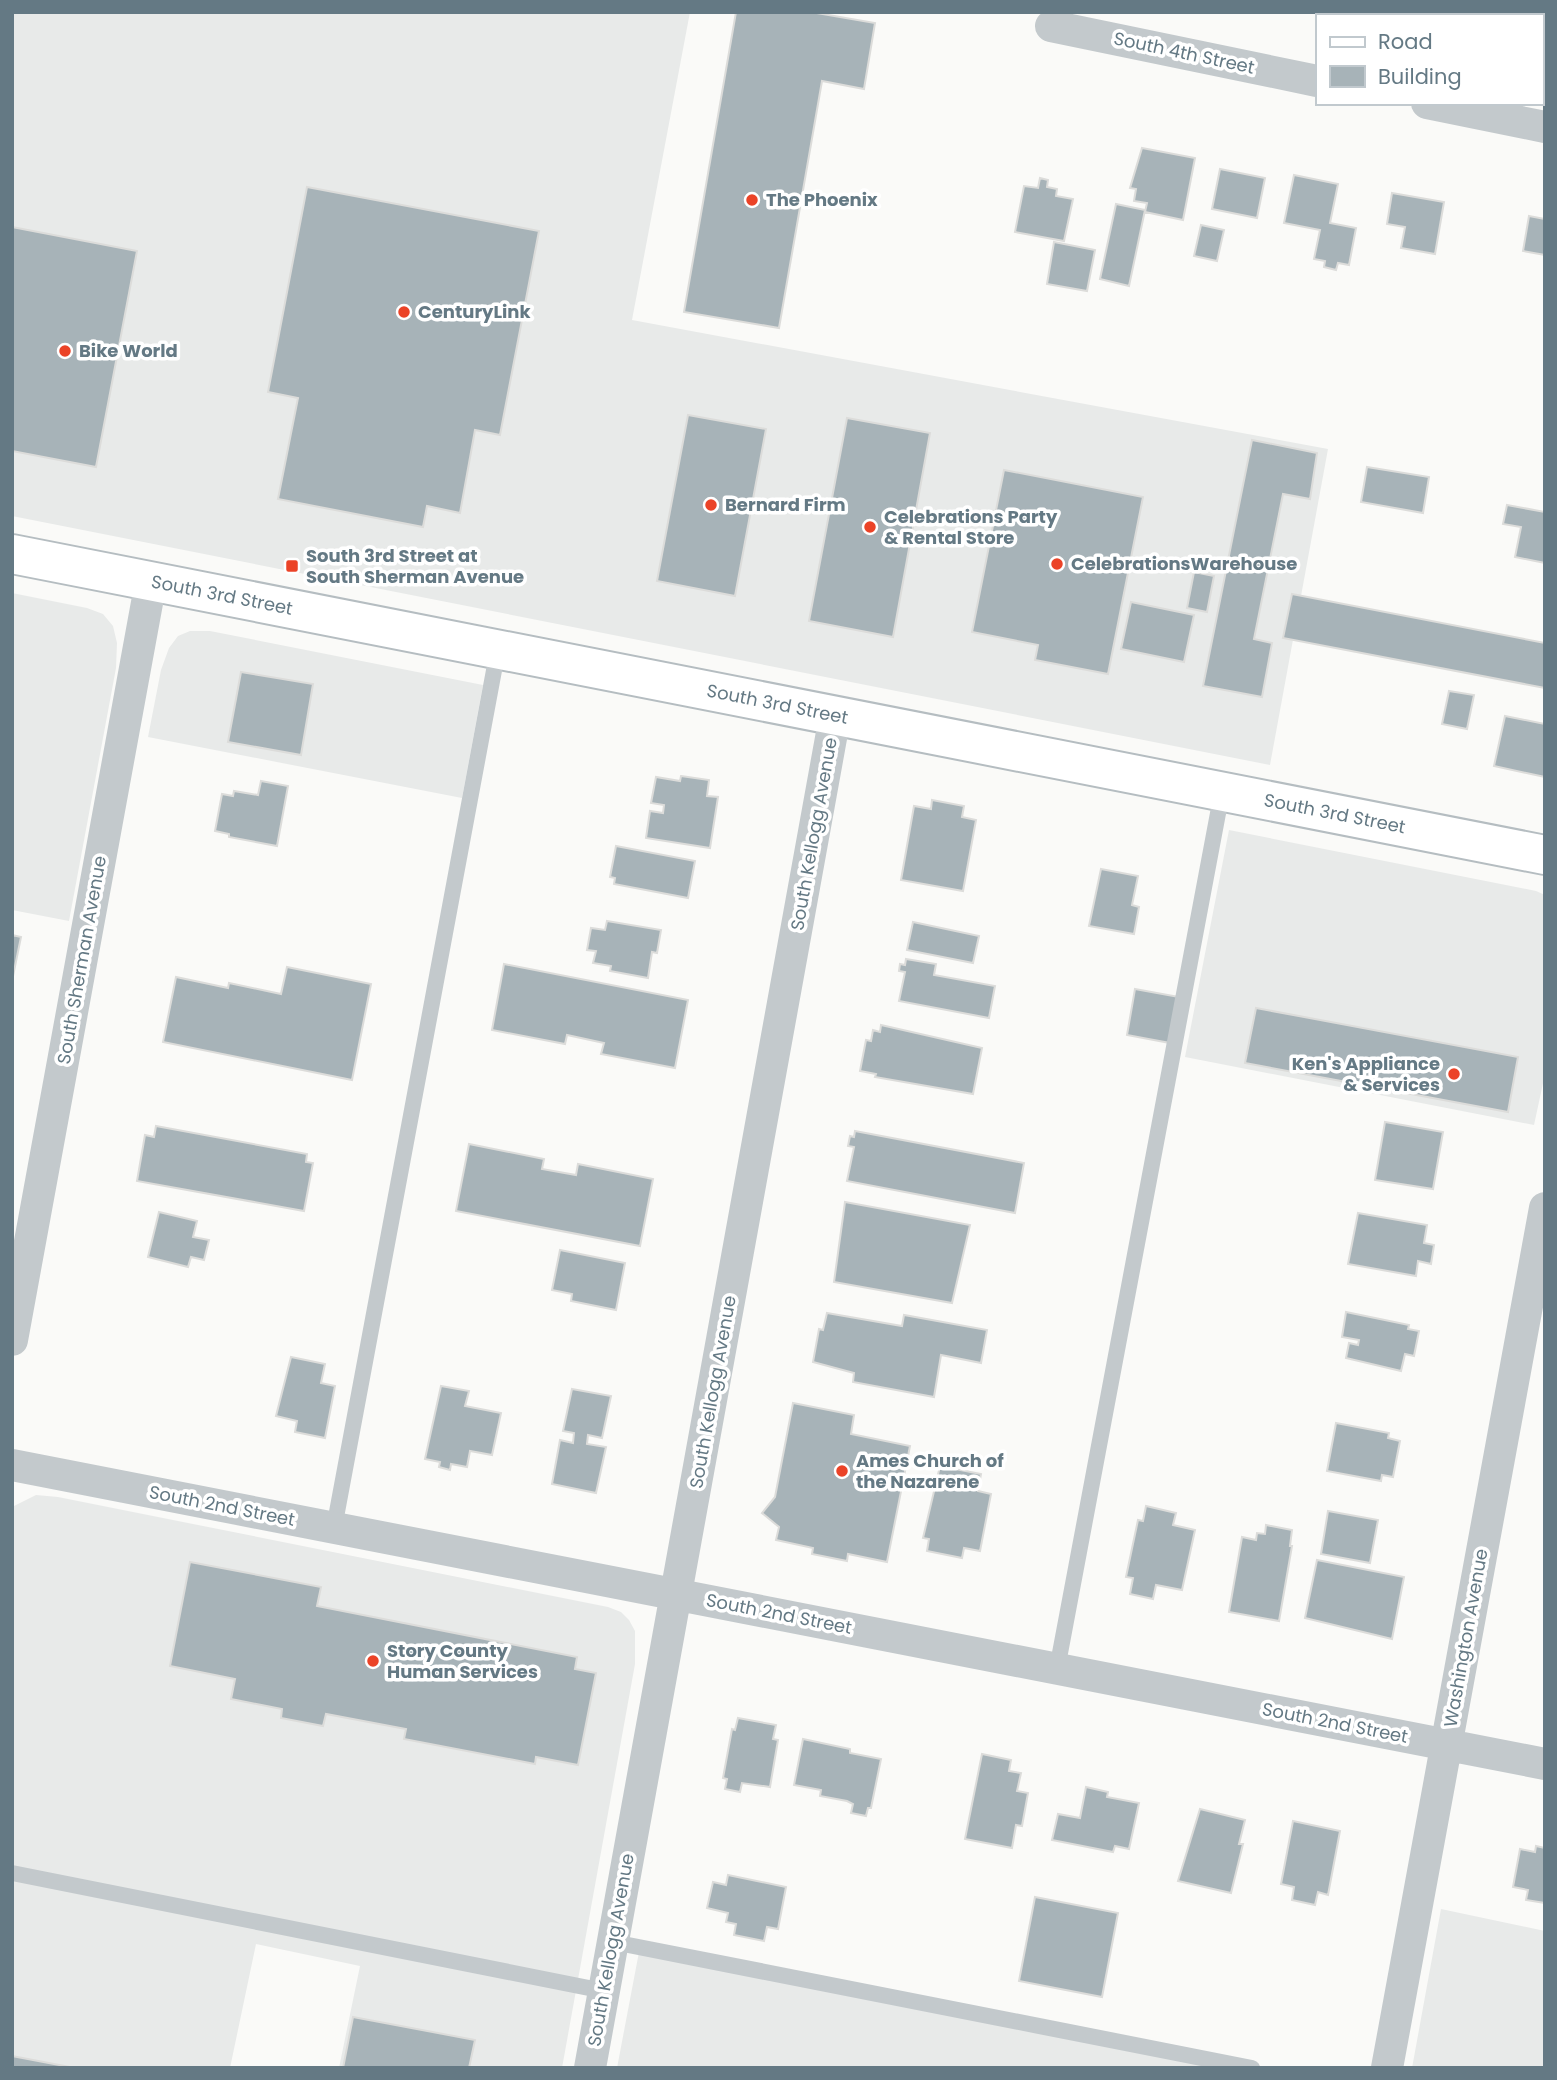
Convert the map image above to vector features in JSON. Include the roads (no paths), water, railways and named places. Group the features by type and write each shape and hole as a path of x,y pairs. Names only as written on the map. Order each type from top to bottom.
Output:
{"main road":[{"name":"South 3rd Street","path":"12,555 1545,855"}],"street":[{"name":"South 4th Street","path":"1051,26 1316,81"},
{"path":"1437,105 1545,127"},
{"name":"South Sherman Avenue","path":"12,1340 151,581"},
{"name":"South Kellogg Avenue","path":"590,2068 835,716"},
{"name":"Washington Avenue","path":"1387,2068 1545,1208"},
{"name":"South 2nd Street","path":"12,1465 1545,1764"}],"lane":[{"path":"334,1528 498,649"},
{"path":"1057,1669 1222,792"},
{"path":"12,1873 604,1991"},
{"path":"613,1942 1252,2068"}],"place":[{"name":"The Phoenix","path":"752,200"},
{"name":"CenturyLink","path":"404,312"},
{"name":"Bike World","path":"65,351"},
{"name":"Bernard Firm","path":"711,505"},
{"name":"Celebrations Party & Rental Store","path":"870,527"},
{"name":"CelebrationsWarehouse","path":"1057,564"},
{"name":"South 3rd Street at South Sherman Avenue","path":"292,566"},
{"name":"Ken's Appliance & Services","path":"1454,1074"},
{"name":"Ames Church of the Nazarene","path":"842,1471"},
{"name":"Story County Human Services","path":"373,1661"}]}
